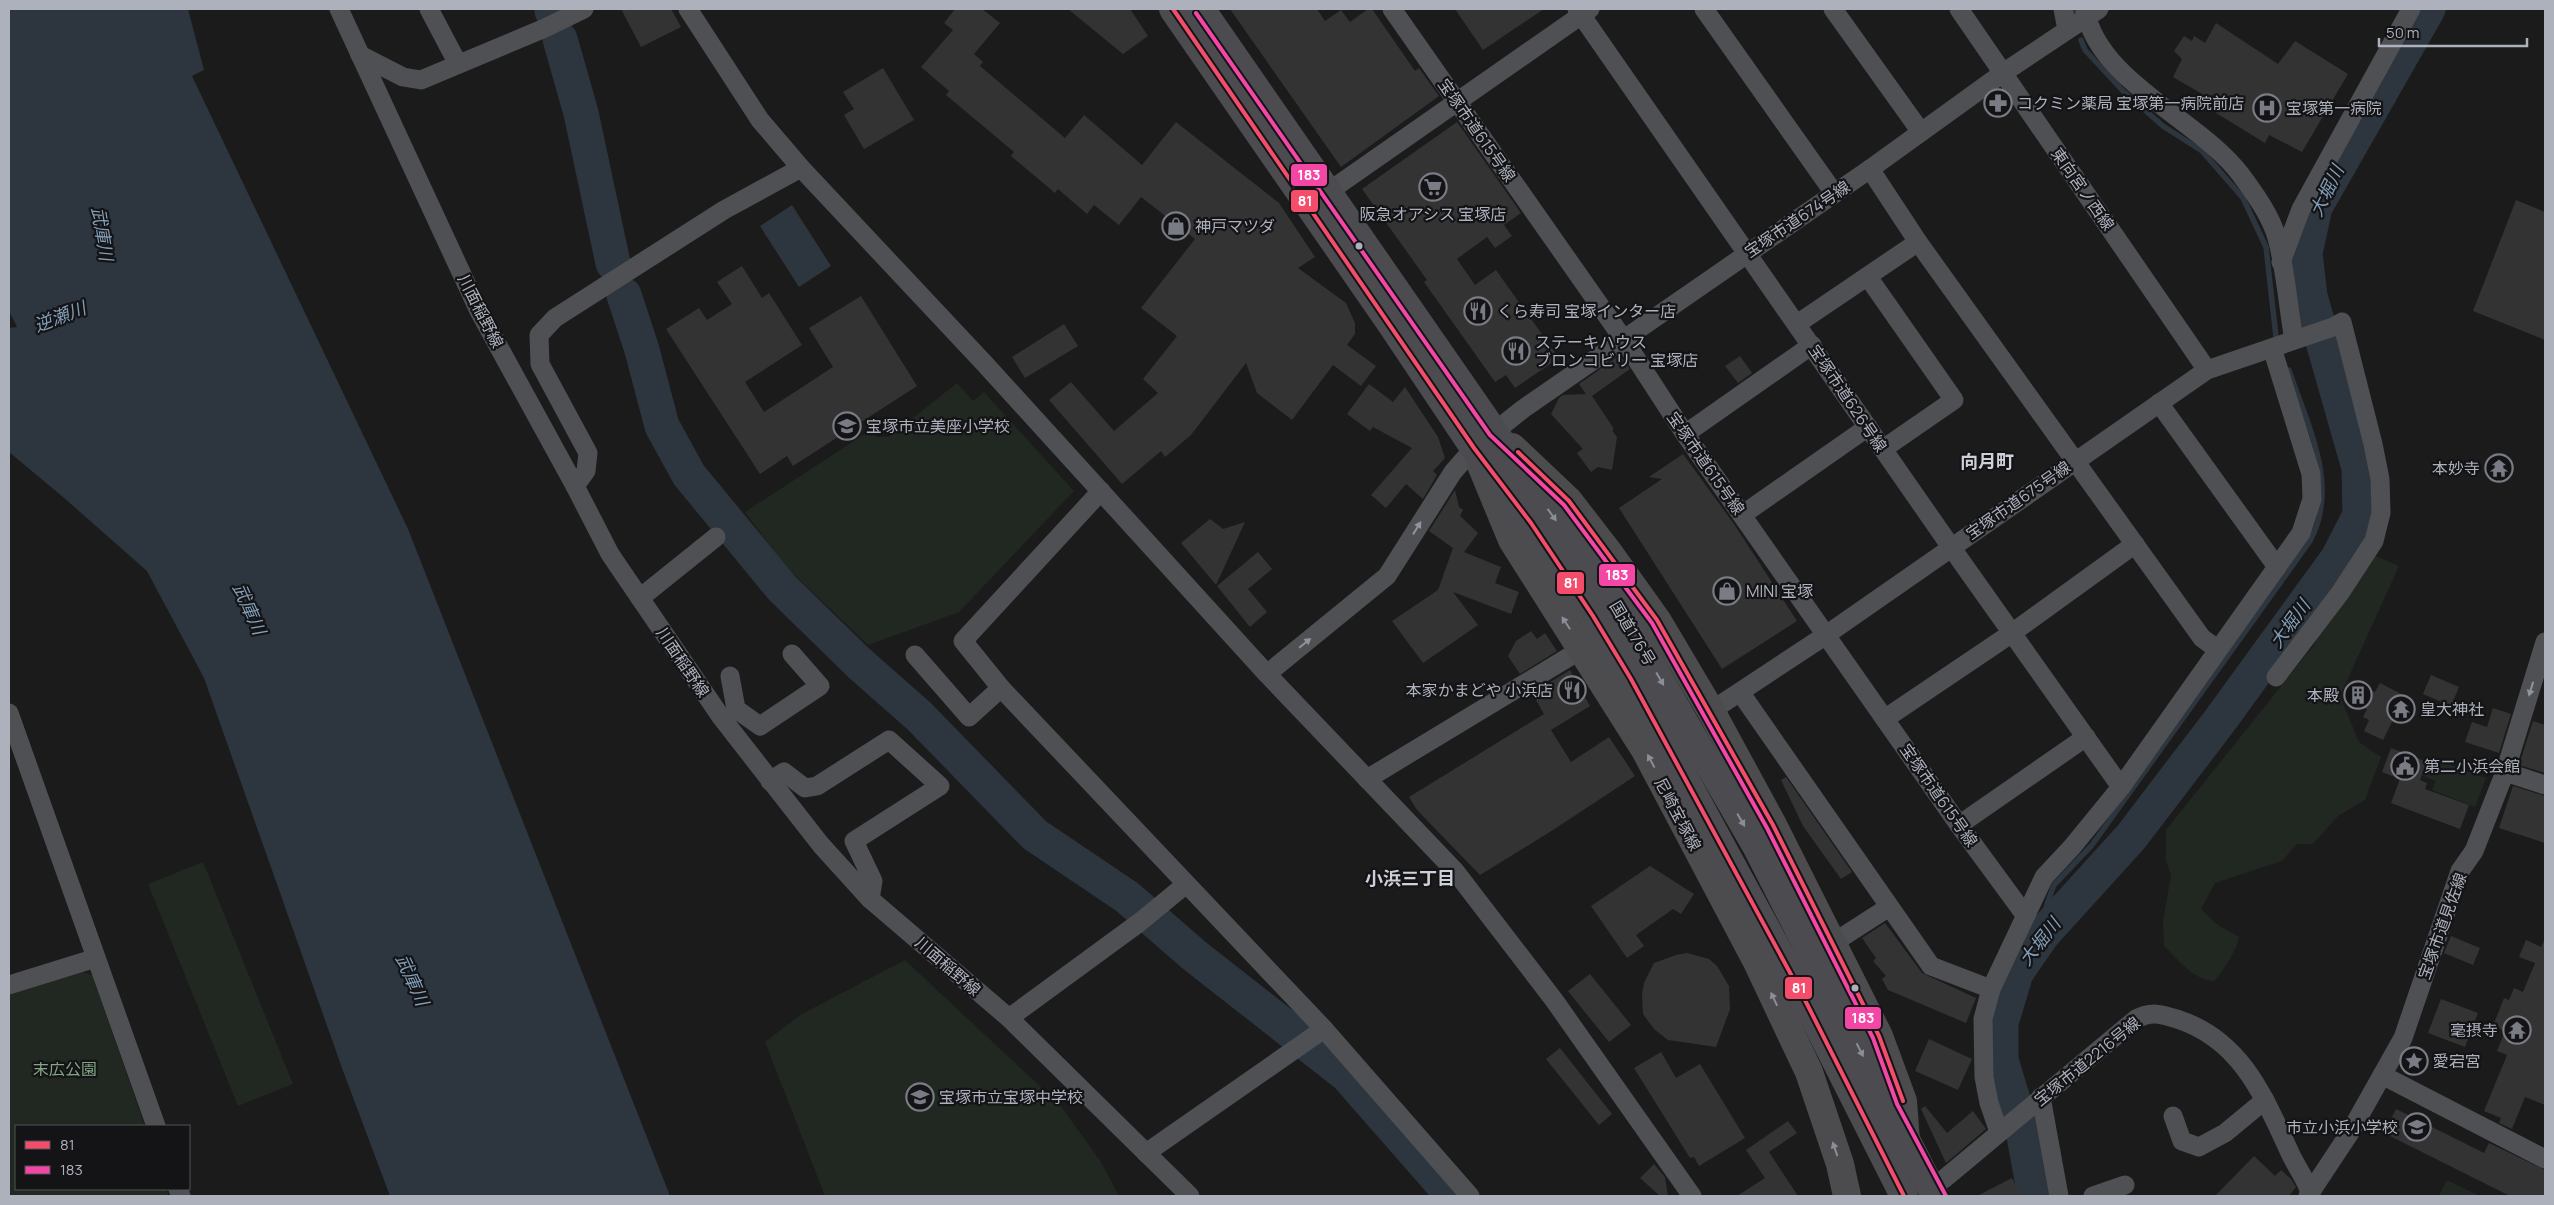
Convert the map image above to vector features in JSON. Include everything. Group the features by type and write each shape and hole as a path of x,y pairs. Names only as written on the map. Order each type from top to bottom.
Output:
{"highway":[{"name":"国道176号","path":"1173,9 1391,324 1474,448 1531,523 1594,616 1631,679 1807,1004 1904,1196"},
{"name":"国道176号","path":"1201,9 1615,602 1756,846 1830,992 1944,1191"},
{"path":"1904,1101 1944,1191"}],"main road":[{"path":"1495,430 1569,501 1657,620 1711,711 1773,825 1879,1036 1904,1101 1911,1196"},
{"name":"尼崎宝塚線","path":"1474,448 1512,540 1645,750 1757,962 1809,1072 1840,1164 1846,1196"}],"street":[{"name":"川面稲野線","path":"338,9 479,312 575,486 610,554 640,598 728,713 770,780 821,845 870,899 1009,1018 1190,1196"},
{"path":"429,9 458,64"},
{"path":"360,55 403,77 421,80 545,28 584,9"},
{"path":"688,9 760,120 801,168 1101,491 1267,674 1460,878 1554,1000 1692,1196"},
{"name":"宝塚市道615号線","path":"1392,9 1624,340 1685,434 1886,718 1959,825 2025,915"},
{"path":"1704,9 1834,192"},
{"path":"1833,9 1921,132"},
{"name":"東向宮ノ西線","path":"1959,9 2207,370"},
{"path":"2063,9 2067,30"},
{"path":"2281,262 2301,209 2411,9"},
{"path":"1328,192 1582,11"},
{"name":"宝塚市道626号線","path":"1582,11 1951,547 2121,787"},
{"path":"2090,12 2103,50 2131,80 2159,105 2211,143 2240,174 2263,208 2274,230 2299,338"},
{"name":"宝塚市道674号線","path":"1267,674 1387,576 1453,472 1474,448 1495,430 1834,192 1870,170 2090,12"},
{"path":"575,486 586,472 588,453 540,364 539,335 555,318 627,271 724,210 801,168"},
{"path":"1870,170 1918,242 2202,638 2217,649"},
{"path":"1797,324 1918,242"},
{"path":"1868,277 1954,400 1883,449"},
{"name":"宝塚市道675号線","path":"1711,711 1826,635 2207,370 2337,325 2373,444 2380,479 2381,513 2374,541 2340,593 2276,677"},
{"path":"1685,434 1812,345"},
{"path":"2002,1129 1989,1103 1984,1077 1983,1019 1991,989 2044,877 2072,847 2121,787 2301,533 2312,499 2311,474 2272,348"},
{"path":"2159,403 2277,568"},
{"path":"1742,515 1868,427"},
{"path":"1101,491 963,641 1001,688 1185,885 1324,1029 1470,1196"},
{"path":"640,598 716,536"},
{"path":"1886,718 2012,633 2135,544"},
{"name":"宝塚市道見佐線","path":"2310,1195 2349,1134 2402,1038 2460,871 2474,851 2505,772 2545,642"},
{"path":"1367,779 1582,648"},
{"path":"730,676 728,713 760,726 820,686 792,654"},
{"path":"915,655 969,717 1001,688"},
{"path":"1740,692 1931,966 1991,989"},
{"path":"9,712 156,1125"},
{"path":"1959,825 2086,737"},
{"path":"770,780 784,772 805,788 817,786 889,740 940,786 854,841 873,881 870,899"},
{"path":"2505,772 2545,786"},
{"path":"1009,1018 1140,922 1185,885"},
{"path":"1833,943 1889,907"},
{"path":"9,985 96,958"},
{"name":"宝塚市道2216号線","path":"1944,1191 2002,1129 2136,1018 2145,1014 2159,1013 2196,1024 2233,1053 2249,1072 2265,1100 2310,1195"},
{"path":"1146,1153 1324,1029"},
{"path":"2382,1074 2545,1159"},
{"path":"2173,1116 2182,1141 2199,1147 2225,1133 2265,1100"},
{"path":"2036,1102 2059,1196"},
{"path":"2094,1196 2125,1185"}],"green space":[{"path":"957,383 973,401 984,392 1074,491 959,612 868,645 785,566 745,512 869,431 877,437 889,437"},
{"path":"2355,547 2399,566 2340,696 2359,742 2381,757 2365,800 2338,816 2313,844 2297,844 2282,861 2215,883 2201,909 2218,925 2239,937 2232,955 2222,972 2214,981 2206,980 2186,968 2164,946 2163,921 2171,875 2166,861 2166,830 2314,645"},
{"path":"2430,757 2486,778 2475,807 2432,790 2436,781 2423,776"},
{"path":"203,862 293,1084 238,1106 148,884"},
{"name":"宝塚市立宝塚中学校","path":"905,960 1060,1105 1101,1162 1119,1196 825,1196 765,1042 800,1015"},
{"name":"末広公園","path":"79,971 92,975 145,1125 15,1125 15,1190 166,1190 169,1196 9,1196 9,995"},
{"path":"2447,1180 2480,1196 2439,1196"}],"water":[{"path":"9,9 188,9 204,70 192,76 408,529 670,1196 390,1196 342,1068 204,678 147,571 9,452 9,328 17,327 9,311"},
{"path":"792,205 831,266 799,287 760,226"}],"building":[{"path":"621,9 671,9 681,27 641,47"},
{"path":"955,9 982,9 1000,23 974,54 983,62 980,66 1065,138 1084,115 1142,165 1176,122 1279,203 1315,257 1298,268 1346,303 1355,323 1355,334 1347,345 1376,366 1361,386 1333,365 1292,420 1257,393 1246,363 1191,435 1165,457 1161,451 1122,484 1049,400 1071,382 1114,431 1158,393 1143,379 1177,336 1141,308 1195,239 1141,197 1119,225 1094,205 1087,214 1058,189 1055,193 1011,156 1014,152 946,95 949,91 921,67 953,30 944,23"},
{"path":"1068,9 1130,9 1148,36 1123,54"},
{"path":"1230,9 1317,9 1325,21 1341,10 1350,22 1368,9 1372,9 1415,71 1419,68 1439,96 1341,167"},
{"path":"1455,9 1544,9 1483,50"},
{"path":"2216,23 2278,64 2295,41 2348,74 2302,152 2269,135 2265,143 2216,113 2221,105 2173,77 2182,59 2174,51 2184,36 2192,41 2194,36 2205,43"},
{"path":"883,68 914,120 864,149 844,115 854,109 843,92"},
{"path":"1457,122 1521,213 1504,225 1512,236 1495,248 1487,237 1457,259 1475,285 1496,270 1559,358 1515,388 1506,375 1495,382 1424,282 1427,280 1362,189"},
{"path":"2516,200 2545,212 2545,340 2473,311"},
{"path":"742,266 762,298 769,293 802,345 745,382 764,412 833,367 809,328 861,296 917,386 793,466 787,456 760,474 666,329 699,308 707,320 732,304 717,282"},
{"path":"1064,324 1078,346 1025,378 1012,357"},
{"path":"1620,355 1630,369 1592,396 1614,429 1612,430 1617,437 1612,470 1598,467 1591,472 1577,453 1583,449 1551,414 1559,398 1563,395 1586,394 1579,384"},
{"path":"1740,356 1752,373 1738,383 1725,366"},
{"path":"1369,384 1393,402 1405,387 1438,437 1445,458 1433,471 1437,475 1423,499 1406,484 1386,508 1371,495 1412,448 1373,427 1370,431 1347,414"},
{"name":"MINI 宝塚","path":"1683,454 1734,524 1797,621 1722,669 1619,508 1662,479 1649,477"},
{"path":"1455,490 1459,507 1463,510 1460,516 1478,533 1464,552 1501,567 1495,583 1519,592 1511,614 1453,592 1478,625 1423,663 1392,621 1438,590 1453,548 1429,531"},
{"path":"1210,519 1223,529 1245,522 1216,585 1181,543"},
{"path":"1258,552 1272,569 1248,589 1267,612 1250,627 1217,586"},
{"path":"1531,631 1537,639 1545,633 1557,651 1520,674 1508,656 1516,641"},
{"path":"1570,670 1590,706 1551,730 1571,762 1609,737 1635,776 1480,875 1417,810 1409,797 1544,714 1532,693"},
{"path":"2431,675 2459,687 2451,706 2423,694"},
{"path":"2355,682 2375,692 2380,683 2405,696 2383,740 2364,731 2369,720 2363,717 2367,709 2347,698"},
{"path":"2493,708 2511,714 2499,753 2465,742 2472,722 2487,727"},
{"path":"2533,721 2545,725 2545,773 2519,765"},
{"path":"2391,748 2427,762 2420,780 2427,783 2425,789 2469,805 2460,829 2391,803 2400,779 2382,772"},
{"path":"1786,777 1852,872 1841,879 1803,826 1781,780"},
{"path":"2513,786 2545,796 2545,843 2499,828"},
{"path":"1650,866 1694,894 1681,914 1673,909 1636,935 1644,946 1627,958 1591,906"},
{"path":"1885,923 1922,973 1976,998 1966,1023 1888,990 1882,979 1886,976 1873,961 1876,958 1862,938"},
{"path":"2451,936 2480,948 2473,965 2444,953"},
{"path":"2545,939 2545,1105 2525,1097 2512,1129 2499,1123 2501,1118 2484,1111 2507,1055 2497,1051 2505,1031 2493,1026 2504,998 2509,1000 2514,988 2523,992 2535,963 2519,957 2526,940 2541,947"},
{"path":"1687,953 1709,959 1717,966 1729,986 1730,1009 1716,1047 1668,1040 1654,1029 1643,1014 1642,994 1644,983 1654,963"},
{"path":"1590,974 1631,1025 1609,1042 1568,991"},
{"path":"2441,999 2478,1013 2465,1047 2428,1033"},
{"path":"1929,1039 1972,1059 1958,1090 1915,1071"},
{"path":"1560,1048 1612,1114 1599,1125 1546,1059"},
{"path":"1661,1052 1676,1078 1700,1064 1745,1138 1699,1166 1694,1157 1690,1158 1634,1068"},
{"path":"1925,1106 1947,1133 1973,1111 1986,1129 1946,1163 1921,1109"},
{"path":"2396,1109 2484,1153 2489,1143 2545,1170 2545,1196 2510,1196 2384,1133"},
{"path":"1788,1121 1797,1133 1769,1152 1798,1196 1737,1196 1765,1178 1746,1150"},
{"path":"2254,1156 2275,1176 2281,1170 2291,1179 2296,1187 2289,1196 2215,1196"},
{"path":"1654,1164 1665,1177 1668,1196 1660,1196 1640,1178"},
{"path":"2012,1178 2021,1196 1977,1196"}],"waterway":[{"path":"2073,9 2075,14"},
{"name":"大堀川","path":"2035,1196 2024,1136 2001,1060 2001,1023 2016,973 2042,935 2131,837 2221,719 2338,558 2360,515 2359,468 2310,296 2305,253 2315,207 2428,9"},
{"path":"560,39 581,113 613,263"},
{"path":"2081,40 2085,50 2123,91 2163,126 2202,151 2243,198 2266,247 2276,337"},
{"path":"624,295 642,350 662,426 689,475 782,588 860,664 919,716 1035,835 1127,897 1195,956 1347,1075 1453,1196"},
{"path":"2042,935 2047,904 2054,885 2092,845 2310,541 2318,520 2322,498 2321,477 2318,455 2289,370"}],"transit line":[{"name":"81","path":"1173,9 1474,448 1531,523 1593,616 1631,679 1807,1004 1904,1196"},
{"name":"183","path":"1196,13 1490,435 1564,505 1652,623 1767,828 1873,1038 1897,1104 1946,1196"},
{"name":"81","path":"1518,452 1569,501 1657,620 1773,825 1879,1036 1903,1101"}],"place":[{"name":"コクミン薬局 宝塚第一病院前店","path":"1998,103"},
{"name":"宝塚第一病院","path":"2267,108"},
{"name":"阪急オアシス 宝塚店","path":"1433,187"},
{"name":"神戸マツダ","path":"1176,226"},
{"name":"くら寿司 宝塚インター店","path":"1478,311"},
{"name":"ステーキハウス ブロンコビリー 宝塚店","path":"1516,351"},
{"name":"宝塚市立美座小学校","path":"847,426"},
{"name":"本妙寺","path":"2499,468"},
{"name":"MINI 宝塚","path":"1727,591"},
{"name":"本家かまどや 小浜店","path":"1572,690"},
{"name":"本殿","path":"2358,695"},
{"name":"皇大神社","path":"2401,709"},
{"name":"第二小浜会館","path":"2405,766"},
{"name":"毫摂寺","path":"2517,1030"},
{"name":"愛宕宮","path":"2414,1061"},
{"name":"宝塚市立宝塚中学校","path":"920,1097"},
{"name":"市立小浜小学校","path":"2417,1127"}],"district":[{"name":"向月町","path":"1987,462"},
{"name":"小浜三丁目","path":"1410,879"}],"water label":[{"name":"武庫川","path":"102,234"},
{"name":"逆瀬川","path":"60,317"},
{"name":"武庫川","path":"249,609"},
{"name":"武庫川","path":"412,980"}]}
